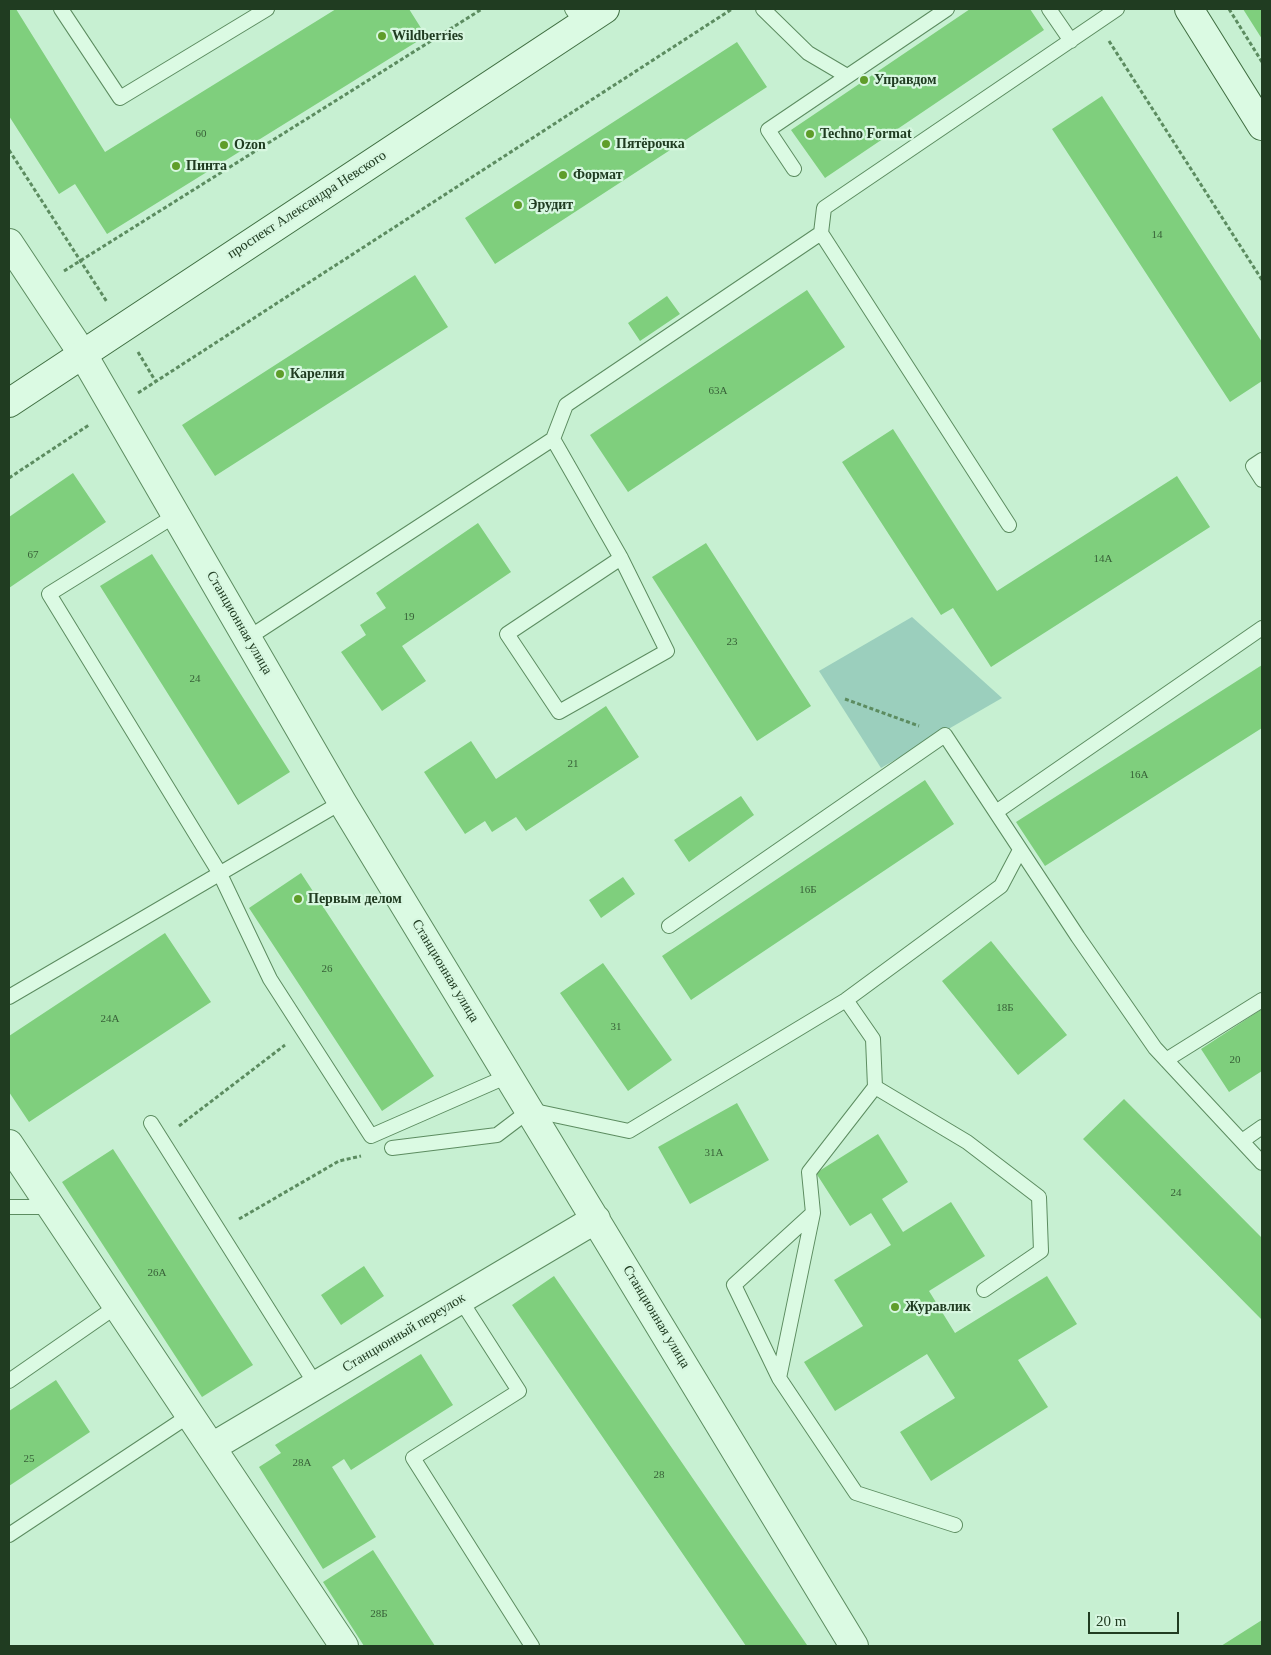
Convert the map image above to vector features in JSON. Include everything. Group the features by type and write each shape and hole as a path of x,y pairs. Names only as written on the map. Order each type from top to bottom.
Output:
{"street":[{"name":"проспект Александра Невского","path":"9,402 578,16 605,9"},
{"path":"1189,9 1262,126"},
{"name":"Станционная улица","path":"9,243 82,353 342,802 854,1646"},
{"path":"9,1144 344,1646"},
{"name":"Станционный переулок","path":"212,1447 596,1219"}],"lane":[{"path":"61,9 120,98 267,9"},
{"path":"763,9 808,53 847,76"},
{"path":"794,169 768,130 947,9"},
{"path":"1049,9 1071,40"},
{"path":"1009,525 821,233 824,208 1117,9"},
{"path":"248,638 553,439 566,404 821,233"},
{"path":"553,439 622,558 667,652 559,712 507,634 622,558"},
{"path":"1262,460 1253,466 1262,480"},
{"path":"176,515 49,594 219,872 270,979 371,1136 508,1076"},
{"path":"996,812 1262,628"},
{"path":"669,926 945,736 1155,1048 1262,1163"},
{"path":"9,997 219,872 342,802"},
{"path":"392,1148 497,1135 530,1110 629,1131 846,1000 1001,886 1020,850"},
{"path":"779,1378 813,1213 809,1172 875,1087 873,1039 846,1000"},
{"path":"1166,1060 1262,1000"},
{"path":"875,1087 967,1142 1039,1197 1041,1251 984,1290"},
{"path":"150,1123 316,1385"},
{"path":"1242,1141 1262,1127"},
{"path":"9,1207 51,1207"},
{"path":"813,1213 734,1285 779,1378 856,1493 955,1525"},
{"path":"460,1299 519,1391 413,1458 532,1646"},
{"path":"9,1380 117,1306"},
{"path":"9,1535 190,1415"}],"path":[{"path":"38,288 482,9"},
{"path":"9,478 114,408 732,9"},
{"path":"1228,9 1262,62"},
{"path":"1097,23 1262,280"},
{"path":"9,150 81,260 156,382"},
{"path":"845,699 945,736"},
{"path":"161,1140 285,1047 283,1037"},
{"path":"218,1231 339,1161 392,1148"}],"shaded area":[{"path":"912,617 1002,698 881,768 819,671"}],"building":[{"path":"9,9 16,9 105,152 336,9 409,9 426,36 107,234 75,184 59,194 9,116"},
{"path":"970,9 1030,9 1044,30 825,178 791,130"},
{"path":"1243,9 1262,9 1262,39"},
{"path":"737,42 767,87 495,264 465,218"},
{"path":"1102,96 1262,342 1262,381 1230,402 1052,129"},
{"path":"415,275 448,327 215,476 182,425"},
{"path":"807,290 845,347 628,492 590,435"},
{"path":"667,296 680,314 640,341 628,323"},
{"path":"893,429 997,591 1177,476 1210,527 991,667 953,608 941,615 842,462"},
{"path":"73,473 106,522 9,588 9,517"},
{"path":"478,523 511,572 402,646 426,681 382,711 341,652 366,635 360,625 386,608 376,593"},
{"path":"706,543 811,706 757,741 652,577"},
{"path":"152,554 290,772 238,805 100,586"},
{"path":"1262,665 1262,728 1045,866 1016,822"},
{"path":"606,706 639,757 526,831 516,817 492,832 485,821 465,834 424,772 471,741 496,779"},
{"path":"925,780 954,824 691,1000 662,956"},
{"path":"741,796 754,815 689,862 674,840"},
{"path":"301,873 434,1076 382,1111 249,908"},
{"path":"623,877 635,894 601,918 589,900"},
{"path":"165,933 211,1002 29,1122 9,1092 9,1036"},
{"path":"991,941 1067,1035 1018,1075 942,981"},
{"path":"603,963 672,1060 628,1091 560,993"},
{"path":"1262,1009 1262,1071 1229,1092 1201,1049"},
{"path":"1124,1099 1262,1238 1262,1320 1083,1139"},
{"path":"737,1103 769,1160 690,1204 658,1147"},
{"name":"Журавлик","path":"878,1134 908,1182 882,1199 903,1232 951,1202 985,1256 929,1291 955,1333 1047,1276 1077,1324 1018,1360 1048,1407 931,1481 900,1432 955,1398 927,1354 835,1411 804,1362 863,1326 834,1280 891,1245 871,1213 850,1226 816,1173"},
{"path":"113,1149 253,1365 202,1397 62,1182"},
{"path":"364,1266 384,1296 341,1325 321,1295"},
{"path":"554,1276 807,1645 746,1646 512,1305"},
{"path":"421,1354 453,1405 351,1470 344,1459 332,1467 376,1537 323,1569 259,1467 281,1453 275,1445"},
{"path":"56,1380 90,1432 9,1486 9,1411"},
{"path":"373,1550 435,1646 364,1646 323,1582"},
{"path":"1262,1620 1262,1646 1221,1646"}],"place":[{"name":"Wildberries","path":"382,36"},
{"name":"Управдом","path":"864,80"},
{"name":"Techno Format","path":"810,134"},
{"name":"Пятёрочка","path":"606,144"},
{"name":"Ozon","path":"224,145"},
{"name":"Пинта","path":"176,166"},
{"name":"Формат","path":"563,175"},
{"name":"Эрудит","path":"518,205"},
{"name":"Карелия","path":"280,374"},
{"name":"Первым делом","path":"298,899"},
{"name":"Журавлик","path":"895,1307"}]}
